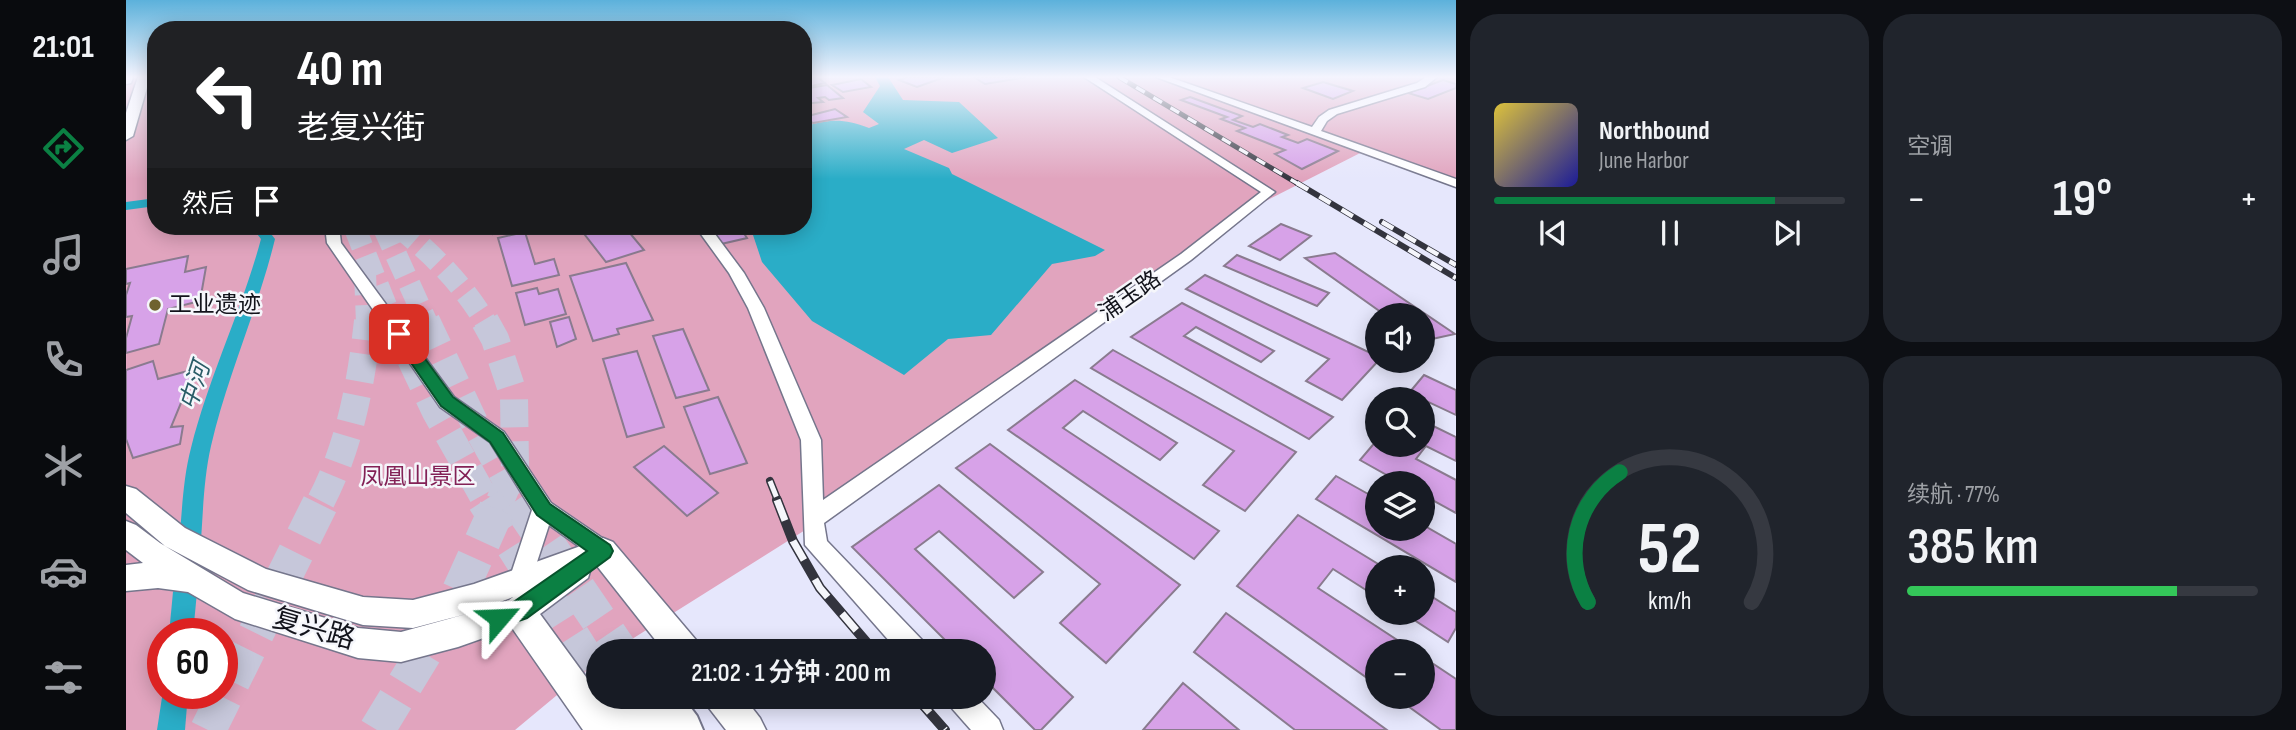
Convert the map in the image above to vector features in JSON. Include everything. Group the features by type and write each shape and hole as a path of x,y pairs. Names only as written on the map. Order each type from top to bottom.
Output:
{"highway":[{"path":"623,709 639,730"},
{"path":"666,709 683,730"}],"main road":[{"path":"126,136 134,111"},
{"path":"126,497 176,537 259,581"},
{"name":"复兴路","path":"126,533 150,552 235,605 358,643 401,647 458,632 603,551"},
{"path":"603,551 674,639"},
{"path":"126,578 158,575 199,583"},
{"name":"复兴路","path":"259,581 363,611 413,614 519,597"},
{"path":"519,597 604,730"},
{"path":"731,709 748,730"}],"street":[{"name":"浦玉路","path":"813,519 1186,257 1269,192 1142,111"},
{"path":"1258,111 1456,183"},
{"path":"1315,131 1323,118 1336,111"},
{"path":"333,235 334,243 447,402 497,438 543,509 603,551"},
{"path":"709,235 736,273 756,308 811,440 816,545 904,639"},
{"path":"519,597 543,509"},
{"path":"970,709 989,730"}],"green space":[{"name":"凤凰山景区","path":"126,111 147,111 147,235 812,235 812,111 1456,111 1456,180 1370,148 1252,208 829,515 632,639 586,639 586,671 515,730 126,730"}],"water":[{"path":"969,111 998,138 952,153 924,140 904,149 949,168 952,174 1105,250 1095,256 1052,264 991,335 948,339 904,375 812,321 762,262 753,235 812,235 812,124 836,121 851,122 869,128 879,124 863,112"}],"building":[{"path":"838,111 847,117 813,123 812,115"},
{"path":"1211,111 1228,111 1242,116 1233,120 1253,127 1260,124 1288,135 1282,137 1298,143 1307,139 1338,151 1302,169 1275,154 1285,150 1237,131 1245,128 1221,119 1227,117"},
{"path":"1281,224 1311,236 1280,260 1249,246"},
{"path":"526,235 535,264 554,259 559,275 512,286 498,238"},
{"path":"585,235 632,235 644,250 606,262"},
{"path":"716,235 745,235 747,238 721,244"},
{"path":"1335,253 1409,303 1368,303 1305,258"},
{"path":"1237,255 1329,293 1317,306 1224,266"},
{"name":"工业遗迹","path":"188,256 185,272 206,267 200,301 168,309 159,344 126,353 126,338 132,316 126,317 126,295 130,283 126,284 126,269"},
{"path":"626,263 653,320 617,329 619,334 593,341 570,276"},
{"path":"1205,275 1365,350 1367,373 1342,400 1306,381 1329,359 1186,289"},
{"path":"537,288 539,294 558,289 566,314 525,325 516,293"},
{"path":"1182,303 1274,351 1261,362 1196,327 1184,336 1333,417 1309,439 1131,337"},
{"path":"569,317 576,339 557,347 550,322"},
{"path":"1435,320 1455,334 1435,338"},
{"path":"683,329 709,390 676,398 653,336"},
{"path":"1113,350 1296,452 1245,511 1203,485 1234,451 1091,368"},
{"path":"637,351 664,427 627,437 603,359"},
{"name":"工业遗迹","path":"153,361 158,379 195,369 171,427 183,426 180,444 133,458 126,439 126,370"},
{"path":"1424,375 1456,390 1456,415 1435,405 1435,387 1414,387"},
{"path":"1075,380 1177,443 1160,460 1083,411 1063,428 1219,531 1194,559 1008,430"},
{"path":"718,397 747,463 710,474 684,407"},
{"path":"1435,427 1456,437 1456,461 1435,450"},
{"path":"990,444 1180,585 1106,663 1060,623 1100,584 956,468"},
{"path":"664,446 718,493 687,516 634,467"},
{"path":"1365,454 1365,457 1418,457 1416,459 1456,480 1456,513 1435,502 1435,471 1380,471 1360,460"},
{"path":"1336,476 1365,492 1365,528 1316,499"},
{"path":"939,485 1043,572 1014,598 939,531 915,549 1073,697 1041,730 1035,730 996,691 996,639 944,639 852,547"},
{"path":"1298,515 1365,556 1365,589 1333,569 1318,588 1365,619 1365,625 1374,625 1396,639 1365,639 1365,677 1237,586"},
{"path":"1435,532 1456,544 1456,582 1435,570 1435,555 1410,555 1387,541 1435,541"},
{"path":"1435,599 1456,612 1456,628 1448,642 1422,625 1435,625"},
{"path":"1226,613 1387,730 1295,730 1194,652"},
{"path":"1435,665 1456,679 1456,730 1441,730 1412,709 1435,709"},
{"path":"1183,683 1239,730 1143,730"}],"waterway":[{"name":"中河","path":"126,206 147,203"},
{"name":"中河","path":"189,554 201,447 261,265 268,239 265,235"},
{"name":"中河","path":"183,618 185,592"},
{"name":"中河","path":"171,730 173,709"}],"tunnel":[{"path":"358,235 393,323"},
{"path":"387,235 427,323"},
{"path":"409,235 447,271 486,323"},
{"path":"365,273 367,323"},
{"path":"321,501 340,458 353,414 368,321"},
{"path":"393,321 436,412 486,501"},
{"path":"426,321 474,422 508,483"},
{"path":"485,321 495,339 514,396 515,466 508,483"},
{"path":"500,501 508,483"},
{"path":"508,483 518,501"},
{"path":"208,730 322,500"},
{"path":"485,500 494,515"},
{"path":"494,515 501,500"},
{"path":"517,500 612,639"},
{"path":"377,730 455,602 494,515"},
{"path":"494,515 586,659"}],"railway":[{"path":"1176,111 1300,185"},
{"path":"1297,183 1456,278"},
{"path":"1382,222 1456,265"},
{"path":"770,481 778,501"},
{"path":"777,500 793,541 820,588 864,639"},
{"path":"926,709 945,730"}],"place":[{"name":"工业遗迹","path":"155,305"}],"route":[{"path":"399,334 447,402 497,438 543,509 603,551 519,611 499,618"}]}
